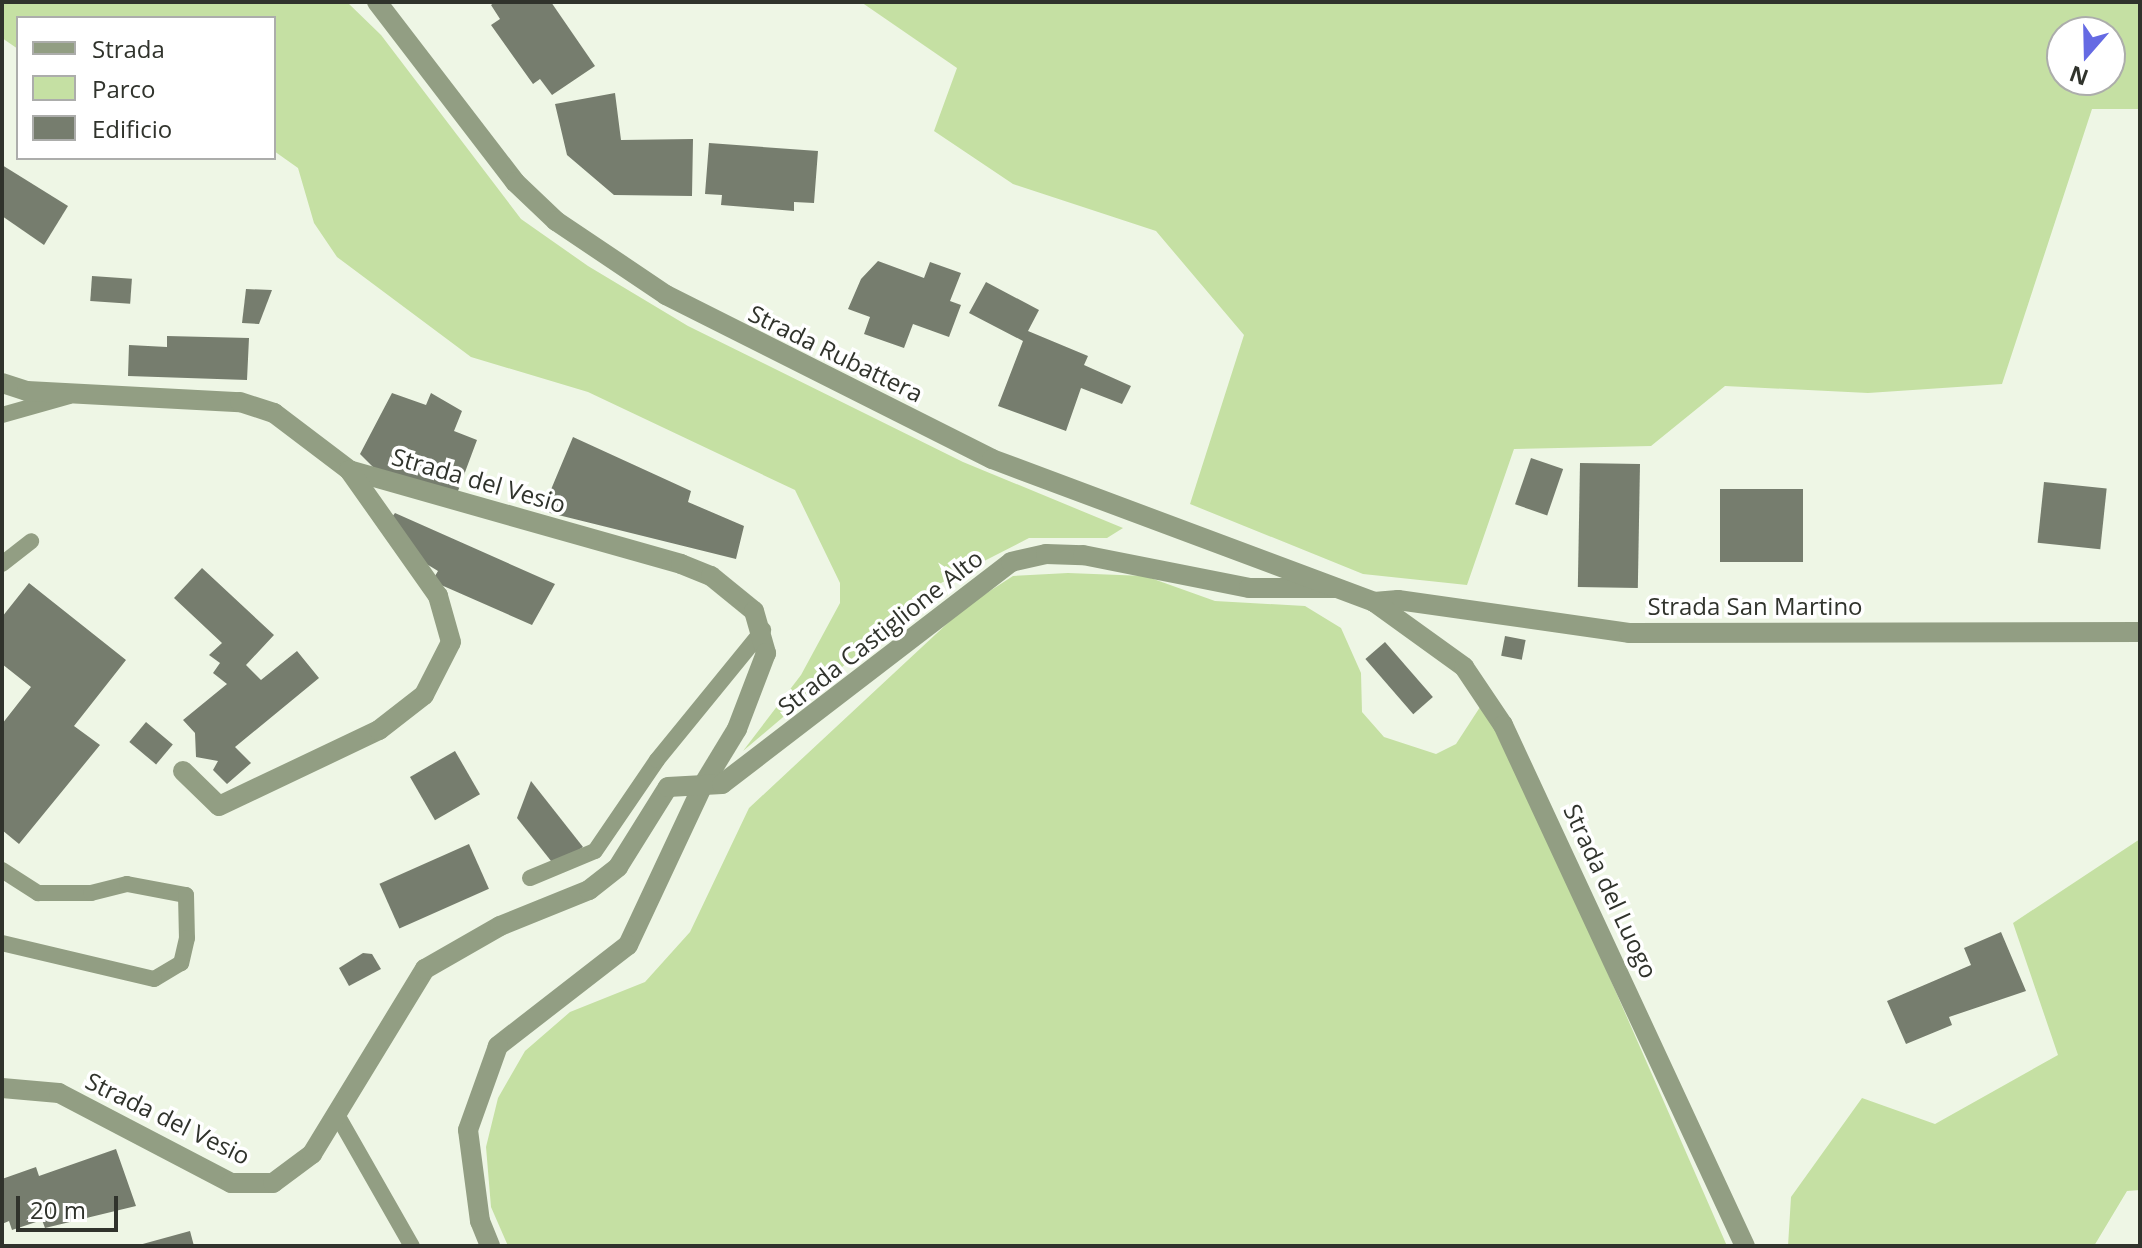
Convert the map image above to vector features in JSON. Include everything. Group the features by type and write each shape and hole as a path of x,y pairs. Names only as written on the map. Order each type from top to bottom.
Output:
{"street":[{"name":"Strada Rubattera","path":"377,2 515,182 556,221 666,295 992,459 1374,602"},
{"name":"Strada del Vesio","path":"2,383 87,394 240,402 274,413 349,470 681,564 733,592 763,630"},
{"path":"183,771 219,806 379,730 424,695 451,642 438,596 349,470"},
{"name":"Strada Castiglione Alto","path":"703,785 722,784 798,731 1011,562 1046,554 1083,555 1249,588 1338,588"},
{"name":"Strada San Martino","path":"1374,602 1629,633 2140,632"},
{"name":"Strada del Luogo","path":"1374,602 1464,667 1503,725 1745,1246"},
{"path":"490,1246 480,1221 468,1130 498,1046 628,945 703,785 737,729 766,653 763,630"},
{"name":"Strada del Vesio","path":"2,1088 59,1093 231,1183 251,1186 290,1174 312,1154 425,969 500,926 589,890 618,867 668,787 703,785"}],"lane":[{"path":"2,415 87,394"},
{"path":"2,564 31,541"},
{"path":"530,878 595,851 657,760 763,630"},
{"path":"2,870 38,893 91,893 127,884 186,895 187,938 181,963 154,979 2,943"},
{"path":"336,1113 412,1246"}],"green space":[{"path":"2,2 347,2 381,35 521,219 588,266 688,326 963,462 1123,528 1107,538 1029,538 941,583 743,751 801,675 840,603 840,583 795,490 588,392 471,357 337,257 314,223 298,168 276,152 276,16 16,16 16,48 2,38"},
{"path":"861,2 2140,2 2140,109 2092,109 2002,384 1868,393 1725,386 1651,446 1514,449 1467,585 1363,574 1190,504 1244,335 1156,231 1013,184 934,131 957,68"},
{"path":"1068,573 1145,576 1215,601 1305,606 1341,628 1361,673 1362,712 1384,737 1436,754 1456,744 1482,704 1563,871 1727,1246 508,1246 491,1207 486,1147 498,1098 525,1051 570,1012 645,982 690,932 749,808 965,607 1013,576"},
{"path":"2140,839 2140,1190 2127,1191 2094,1246 1788,1246 1791,1197 1862,1098 1935,1124 2058,1055 2013,923"}],"building":[{"path":"495,2 551,2 595,66 552,95 540,79 533,84 491,25 500,19 491,5"},
{"path":"615,93 621,140 693,139 692,196 614,195 567,155 555,104"},
{"path":"709,143 818,151 814,203 794,202 794,211 721,205 722,195 705,194"},
{"path":"2,165 68,206 44,245 2,216"},
{"path":"878,261 924,278 930,262 961,273 950,301 961,305 949,337 913,324 904,348 864,334 870,317 848,309 861,279"},
{"path":"92,276 132,279 130,304 90,301"},
{"path":"986,282 1039,310 1028,331 1088,356 1084,365 1131,386 1122,404 1081,388 1066,431 998,406 1023,341 969,313"},
{"path":"246,289 272,290 259,324 242,323"},
{"path":"167,336 249,338 247,380 128,376 129,345 167,347"},
{"path":"392,393 426,405 431,393 462,411 454,431 477,440 455,499 377,471 360,454"},
{"path":"573,437 691,491 688,502 744,526 736,559 542,511"},
{"path":"1531,458 1563,469 1547,515 1515,504"},
{"path":"1580,463 1640,464 1638,588 1578,587"},
{"path":"2044,482 2107,489 2100,549 2038,543"},
{"path":"1720,489 1803,489 1803,562 1720,562"},
{"path":"395,513 555,584 532,625 432,581 438,571 420,560 389,521"},
{"path":"202,568 274,635 246,665 261,680 297,651 319,678 235,747 251,763 227,784 213,770 218,761 196,757 195,733 183,720 227,684 213,673 220,663 209,655 222,643 174,598"},
{"path":"29,583 126,660 74,726 100,745 19,844 2,830 2,724 31,687 2,664 2,617"},
{"path":"1505,636 1526,640 1522,660 1501,656"},
{"path":"1385,642 1433,697 1413,714 1365,659"},
{"path":"146,722 173,744 156,764 129,742"},
{"path":"455,751 480,794 435,820 410,777"},
{"path":"531,781 583,847 555,866 517,818"},
{"path":"469,844 489,889 399,929 379,884"},
{"path":"2001,932 2026,991 1949,1017 1952,1025 1906,1044 1887,1001 1971,965 1964,948"},
{"path":"363,953 372,954 381,969 349,986 339,968"},
{"path":"116,1149 136,1206 45,1228 42,1220 12,1230 9,1221 2,1224 2,1179 36,1167 39,1176"},
{"path":"190,1231 194,1246 139,1246 139,1245"}]}
